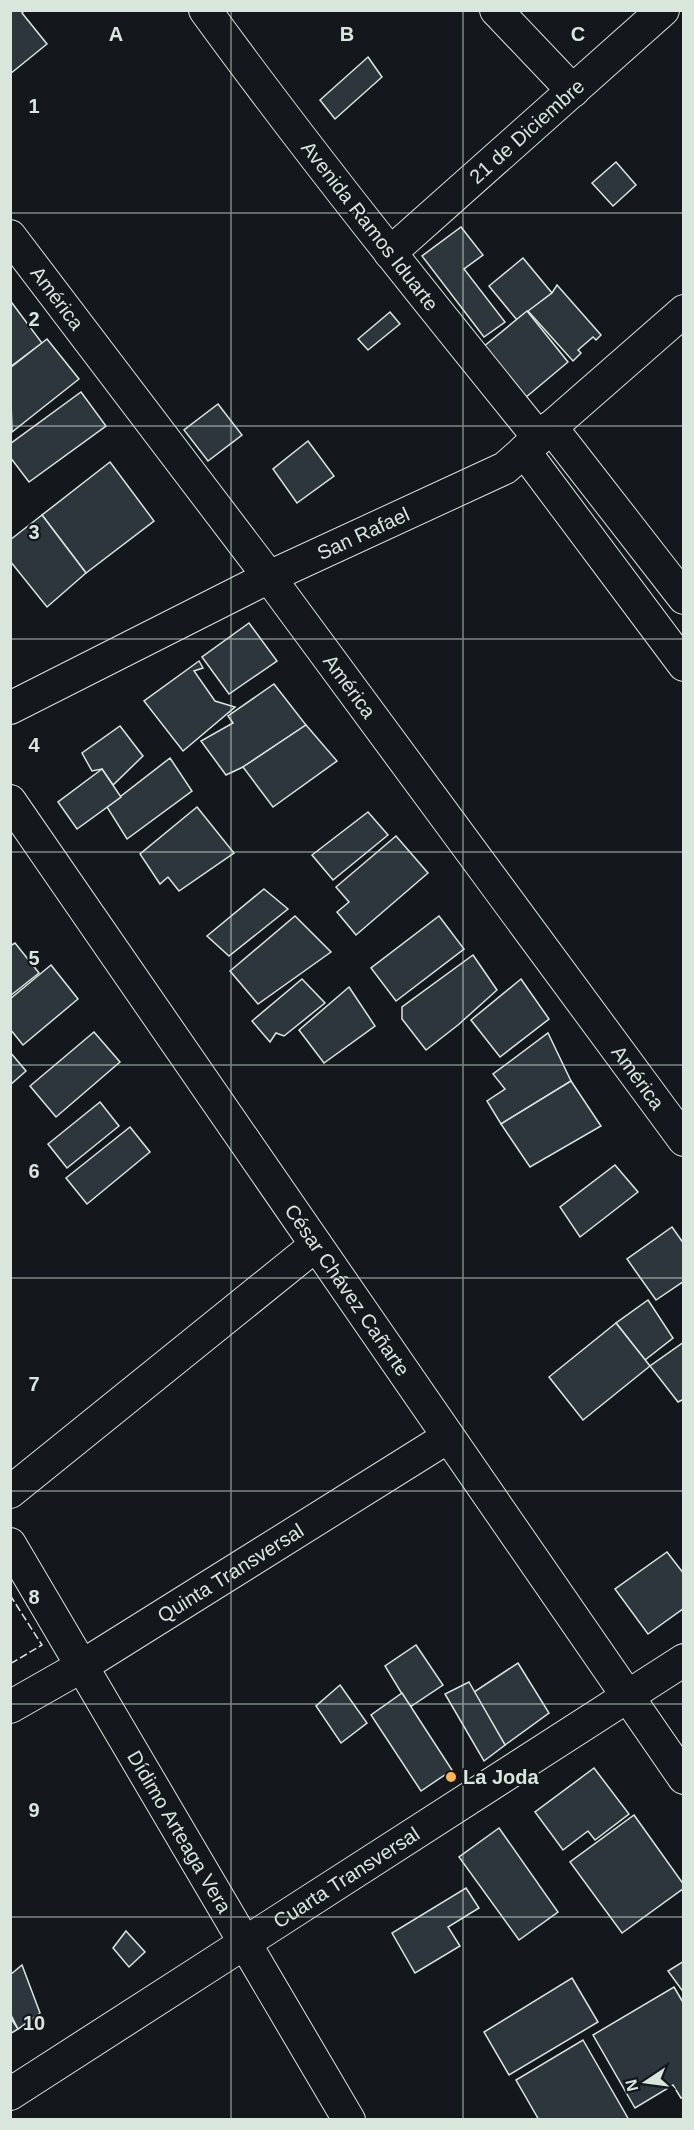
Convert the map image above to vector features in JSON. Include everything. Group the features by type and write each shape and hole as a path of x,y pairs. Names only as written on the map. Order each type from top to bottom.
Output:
{"street":[{"name":"Avenida Ramos Iduarte","path":"205,10 276,108 538,439 684,598"},
{"path":"496,10 573,91"},
{"name":"21 de Diciembre","path":"390,254 663,10"},
{"name":"América","path":"10,236 270,577 684,1140"},
{"name":"San Rafael","path":"10,708 270,577 505,468 684,311"},
{"name":"Avenida Ramos Iduarte","path":"538,439 684,664"},
{"name":"César Chávez Cañarte","path":"10,801 684,1779"},
{"path":"10,1492 316,1245"},
{"name":"Quinta Transversal","path":"10,1707 82,1666 448,1437"},
{"name":"Dídimo Arteaga Vera","path":"10,1544 349,2120"},
{"name":"Cuarta Transversal","path":"10,2094 684,1660"}],"building":[{"path":"10,10 25,10 22,13 47,44 10,74"},
{"path":"368,57 382,77 335,119 320,100"},
{"path":"616,162 636,185 613,206 592,183"},
{"path":"461,227 483,255 464,269 505,322 484,337 422,256"},
{"path":"523,258 552,293 517,320 489,286"},
{"path":"557,285 601,335 596,340 593,337 578,350 581,353 573,361 528,311 552,293"},
{"path":"12,303 42,343 10,367 10,304"},
{"path":"527,311 568,362 525,398 483,347"},
{"path":"390,312 400,324 368,350 358,339"},
{"path":"47,339 79,379 12,432 10,368"},
{"path":"81,392 106,426 29,482 10,457 10,444"},
{"path":"218,404 242,435 208,461 184,430"},
{"path":"308,441 334,476 297,503 273,469"},
{"path":"110,462 154,521 86,573 42,515"},
{"path":"42,515 86,573 47,607 10,561 10,540"},
{"path":"249,623 277,661 229,694 202,657"},
{"path":"199,661 203,668 194,671 215,701 235,707 183,751 144,701"},
{"path":"274,684 306,725 243,767 226,775 201,741 233,723 228,716"},
{"path":"306,725 337,761 273,807 243,767"},
{"path":"120,726 143,756 113,785 102,769 92,771 82,753"},
{"path":"170,758 192,791 127,839 107,807"},
{"path":"102,769 121,797 77,829 58,802"},
{"path":"197,807 234,853 179,891 168,877 160,884 140,854"},
{"path":"368,812 388,835 333,880 312,855"},
{"path":"396,836 428,873 356,935 337,912 349,902 336,887"},
{"path":"264,889 288,909 229,956 207,936"},
{"path":"295,916 331,952 258,1004 230,971"},
{"path":"439,916 464,949 396,1001 371,968"},
{"path":"15,943 39,973 10,996 10,946"},
{"path":"473,955 497,990 426,1050 402,1019 402,1007"},
{"path":"51,965 78,999 23,1045 10,1029 10,999"},
{"path":"302,979 325,1003 284,1036 276,1033 270,1042 252,1021"},
{"path":"521,979 549,1019 500,1057 471,1020"},
{"path":"349,987 375,1026 324,1063 299,1030"},
{"path":"94,1032 120,1062 56,1117 30,1086"},
{"path":"548,1033 571,1081 501,1124 487,1101 505,1089 493,1074"},
{"path":"10,1052 26,1071 10,1085"},
{"path":"571,1081 601,1126 530,1167 501,1124"},
{"path":"100,1102 119,1126 67,1168 48,1144"},
{"path":"130,1127 150,1152 87,1204 66,1178"},
{"path":"615,1165 638,1192 580,1237 560,1207"},
{"path":"672,1227 684,1244 684,1281 656,1300 627,1259"},
{"path":"648,1300 673,1338 645,1360 616,1323"},
{"path":"616,1323 650,1366 583,1420 549,1377"},
{"path":"684,1342 684,1399 678,1402 650,1366"},
{"path":"667,1552 684,1574 684,1608 648,1634 615,1589"},
{"path":"416,1645 443,1685 410,1707 385,1666"},
{"path":"518,1663 549,1713 505,1745 474,1692"},
{"path":"469,1682 505,1745 484,1761 445,1694"},
{"path":"340,1685 367,1723 341,1743 316,1706"},
{"path":"402,1693 452,1770 421,1791 371,1715"},
{"path":"594,1768 629,1814 595,1840 588,1831 563,1850 535,1812"},
{"path":"634,1815 684,1888 622,1933 570,1862"},
{"path":"499,1828 558,1912 519,1940 459,1857"},
{"path":"466,1888 479,1908 448,1927 460,1946 415,1973 392,1933"},
{"path":"126,1931 145,1952 129,1967 113,1948"},
{"path":"684,1961 684,1993 668,1971"},
{"path":"22,1965 40,2013 18,2029 10,2013 10,1975"},
{"path":"572,1978 598,2022 509,2075 484,2032"},
{"path":"674,1987 684,2004 684,2097 681,2098 673,2085 635,2108 593,2035"},
{"path":"10,2017 18,2029 10,2034"},
{"path":"583,2040 629,2120 539,2120 516,2080"}],"fence":[{"path":"10,1595 42,1645 10,1664"}],"place":[{"name":"La Joda","path":"451,1777"}]}
